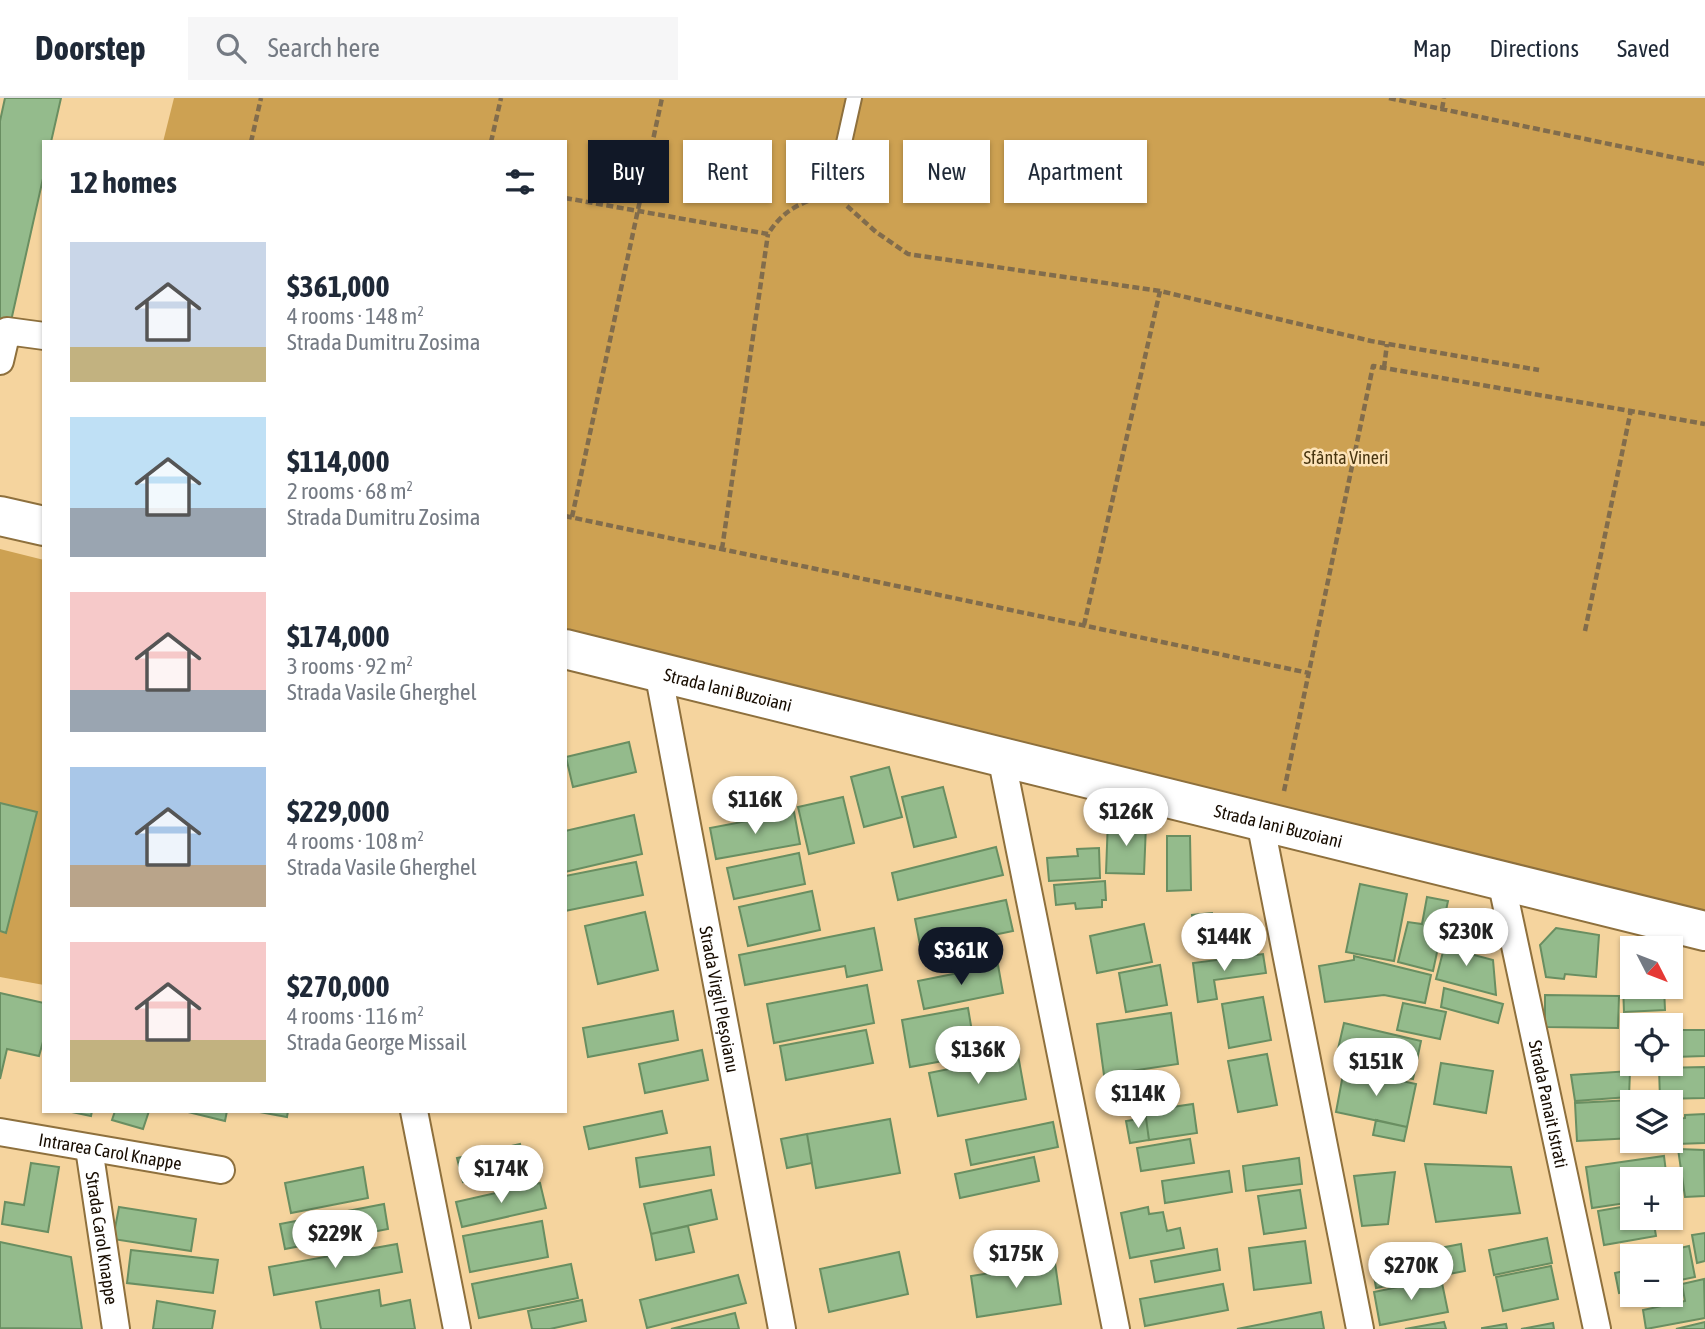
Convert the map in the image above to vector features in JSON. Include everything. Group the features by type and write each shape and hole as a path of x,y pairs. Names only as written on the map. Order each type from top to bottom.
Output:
{"street":[{"path":"0,361 7,331 42,336"},
{"path":"0,516 42,526"},
{"name":"Strada Iani Buzoiani","path":"567,649 1705,931"},
{"name":"Strada Virgil Pleșoianu","path":"658,671 782,1329"},
{"path":"1001,756 1116,1329"},
{"path":"1260,821 1360,1329"},
{"name":"Strada Panait Istrati","path":"1501,880 1597,1329"},
{"path":"414,1113 457,1329"},
{"name":"Intrarea Carol Knappe","path":"0,1132 221,1170"},
{"name":"Strada Carol Knappe","path":"89,1148 116,1329"}],"lane":[{"path":"845,140 854,98"}],"path":[{"path":"251,140 261,98"},
{"path":"491,140 501,98"},
{"path":"572,517 662,98"},
{"path":"1389,98 1705,164"},
{"path":"1442,110 1444,98"},
{"path":"567,198 768,234"},
{"path":"722,549 768,234 778,219 802,203"},
{"path":"845,203 876,232 908,254 1160,291 1387,344 1539,370"},
{"path":"1084,625 1160,291"},
{"path":"1384,368 1387,344"},
{"path":"1284,790 1373,366 1705,424"},
{"path":"1586,631 1631,410"},
{"path":"567,516 1309,673"}],"green space":[{"name":"Sfânta Vineri","path":"174,98 1705,98 1705,914 567,634 567,140 164,140"},
{"path":"0,549 42,560 42,985 0,977"}],"building":[{"path":"5,98 61,98 51,140 42,140 42,183 11,321 0,319 0,121"},
{"path":"629,742 636,772 573,787 567,757"},
{"path":"889,767 902,817 864,827 851,777"},
{"path":"943,787 956,837 914,847 902,797"},
{"path":"843,797 854,843 809,854 798,807"},
{"path":"0,803 37,812 6,933 0,931"},
{"path":"794,812 800,844 716,859 710,828"},
{"path":"634,815 642,854 567,872 567,831"},
{"path":"1108,819 1127,819 1127,824 1146,825 1144,874 1106,873"},
{"path":"1167,836 1190,836 1191,890 1167,891"},
{"path":"996,847 1003,875 898,900 892,873"},
{"path":"1099,848 1100,878 1049,881 1047,858 1078,856 1077,849"},
{"path":"799,853 805,884 734,899 727,868"},
{"path":"636,862 643,895 567,911 567,876"},
{"path":"1105,881 1106,900 1102,900 1102,907 1076,909 1075,903 1056,905 1054,885"},
{"path":"1360,884 1407,894 1394,961 1346,952"},
{"path":"812,891 820,930 748,946 739,907"},
{"path":"1427,897 1448,901 1433,971 1398,962 1408,922 1422,924"},
{"path":"1006,900 1013,931 921,950 915,919"},
{"path":"645,912 658,970 598,984 585,926"},
{"path":"1212,913 1214,929 1249,924 1252,949 1197,956 1192,915"},
{"path":"1144,924 1152,962 1097,973 1090,936"},
{"path":"874,928 882,970 847,977 845,966 745,985 739,955"},
{"path":"1556,928 1599,935 1596,977 1565,974 1564,979 1546,977 1540,945"},
{"path":"1446,940 1475,947 1474,955 1493,960 1496,995 1436,979"},
{"path":"1263,954 1266,973 1214,980 1217,999 1198,1002 1193,963"},
{"path":"1354,956 1431,975 1425,1003 1384,995 1325,1002 1319,966 1354,960"},
{"path":"998,965 1003,993 924,1009 918,981"},
{"path":"1160,965 1167,1005 1126,1012 1119,973"},
{"path":"867,985 874,1023 774,1043 767,1004"},
{"path":"1444,988 1503,1004 1498,1023 1441,1007"},
{"path":"0,993 42,1003 42,1045 39,1056 7,1049 0,1079"},
{"path":"1545,995 1619,996 1618,1028 1545,1027"},
{"path":"1263,997 1271,1040 1229,1048 1222,1004"},
{"path":"1624,999 1665,999 1665,1010 1624,1012"},
{"path":"1403,1003 1446,1012 1440,1039 1397,1030"},
{"path":"968,1008 976,1055 910,1067 902,1020"},
{"path":"673,1011 678,1040 588,1057 583,1028"},
{"path":"1171,1013 1178,1064 1104,1075 1097,1024"},
{"path":"1344,1023 1421,1041 1413,1079 1335,1062"},
{"path":"866,1030 873,1063 786,1080 780,1046"},
{"path":"1683,1030 1705,1030 1705,1056 1683,1057"},
{"path":"702,1050 708,1080 645,1093 639,1064"},
{"path":"1267,1054 1277,1105 1238,1112 1228,1061"},
{"path":"1018,1055 1026,1099 938,1116 929,1073"},
{"path":"1441,1063 1493,1071 1486,1113 1434,1104"},
{"path":"1683,1067 1705,1067 1705,1098 1683,1098 1683,1090 1660,1090 1659,1076 1683,1076"},
{"path":"1344,1069 1416,1084 1407,1127 1336,1112"},
{"path":"1620,1072 1620,1076 1630,1076 1629,1090 1620,1090 1620,1098 1575,1101 1571,1075"},
{"path":"1620,1101 1620,1139 1577,1141 1575,1103"},
{"path":"1193,1104 1197,1133 1149,1140 1145,1111"},
{"path":"662,1111 667,1133 589,1149 584,1127"},
{"path":"114,1113 148,1113 143,1129 112,1120"},
{"path":"192,1113 227,1113 225,1121"},
{"path":"265,1113 288,1113 287,1117"},
{"path":"1705,1114 1705,1143 1683,1144 1685,1115"},
{"path":"1146,1118 1149,1140 1130,1143 1126,1121"},
{"path":"890,1119 900,1173 816,1188 807,1134"},
{"path":"1376,1120 1407,1127 1404,1141 1373,1135"},
{"path":"1053,1122 1058,1147 971,1165 966,1140"},
{"path":"807,1134 812,1163 787,1168 781,1139"},
{"path":"1190,1139 1194,1163 1141,1171 1137,1148"},
{"path":"520,1144 525,1168 463,1182 457,1158"},
{"path":"710,1147 714,1175 640,1187 636,1158"},
{"path":"1683,1149 1704,1150 1705,1196 1685,1197 1683,1167 1681,1167 1679,1153 1683,1153"},
{"path":"1664,1156 1665,1167 1620,1167 1620,1204 1592,1208 1586,1167"},
{"path":"1034,1157 1039,1181 960,1198 955,1174"},
{"path":"1299,1158 1302,1184 1246,1191 1243,1166"},
{"path":"31,1163 59,1167 48,1232 2,1224 5,1202 24,1205"},
{"path":"1425,1164 1511,1167 1520,1213 1436,1222"},
{"path":"363,1167 368,1198 291,1213 285,1183"},
{"path":"1229,1171 1232,1192 1165,1203 1162,1181"},
{"path":"1395,1172 1388,1224 1362,1226 1354,1176"},
{"path":"540,1183 546,1208 462,1227 456,1202"},
{"path":"711,1190 717,1219 651,1234 644,1204"},
{"path":"1300,1190 1306,1228 1264,1234 1258,1196"},
{"path":"384,1204 388,1229 285,1249 280,1224"},
{"path":"119,1207 196,1219 191,1251 113,1239"},
{"path":"1148,1207 1149,1214 1163,1212 1167,1231 1180,1228 1184,1248 1130,1258 1121,1213"},
{"path":"1620,1207 1620,1230 1655,1230 1656,1236 1604,1245 1598,1211"},
{"path":"542,1221 548,1257 470,1272 463,1236"},
{"path":"688,1226 694,1252 656,1260 651,1234"},
{"path":"1705,1233 1705,1261 1697,1263 1692,1235"},
{"path":"1547,1238 1552,1263 1494,1275 1489,1250"},
{"path":"1305,1241 1311,1283 1254,1290 1249,1248"},
{"path":"0,1242 71,1257 82,1329 0,1328"},
{"path":"397,1244 402,1272 274,1295 269,1267"},
{"path":"1461,1244 1465,1271 1376,1288 1371,1258 1397,1253 1398,1260 1425,1255 1424,1251"},
{"path":"1689,1246 1695,1277 1683,1280 1683,1247"},
{"path":"1217,1249 1220,1270 1155,1282 1151,1261"},
{"path":"131,1250 218,1260 213,1293 127,1283"},
{"path":"899,1252 908,1294 829,1312 820,1269"},
{"path":"1055,1263 1061,1304 977,1317 971,1276"},
{"path":"571,1264 578,1298 479,1318 472,1284"},
{"path":"1551,1266 1558,1299 1503,1311 1496,1277"},
{"path":"1620,1272 1620,1293 1619,1293 1615,1273"},
{"path":"738,1275 746,1303 647,1328 640,1300"},
{"path":"1441,1278 1448,1312 1380,1325 1374,1292"},
{"path":"1704,1279 1705,1318 1646,1329 1643,1310 1683,1307 1683,1284"},
{"path":"1223,1284 1228,1310 1145,1326 1140,1299"},
{"path":"379,1290 381,1306 410,1300 415,1329 321,1329 316,1302"},
{"path":"582,1300 586,1321 550,1329 532,1329 528,1311"},
{"path":"157,1301 215,1311 212,1329 153,1329"},
{"path":"1321,1312 1324,1329 1237,1329"},
{"path":"735,1313 739,1329 671,1329"},
{"path":"1444,1322 1446,1329 1405,1329"},
{"path":"1705,1322 1705,1329 1676,1329"},
{"path":"1553,1323 1554,1329 1521,1329"},
{"path":"1506,1324 1507,1329 1482,1329 1482,1328"}]}
